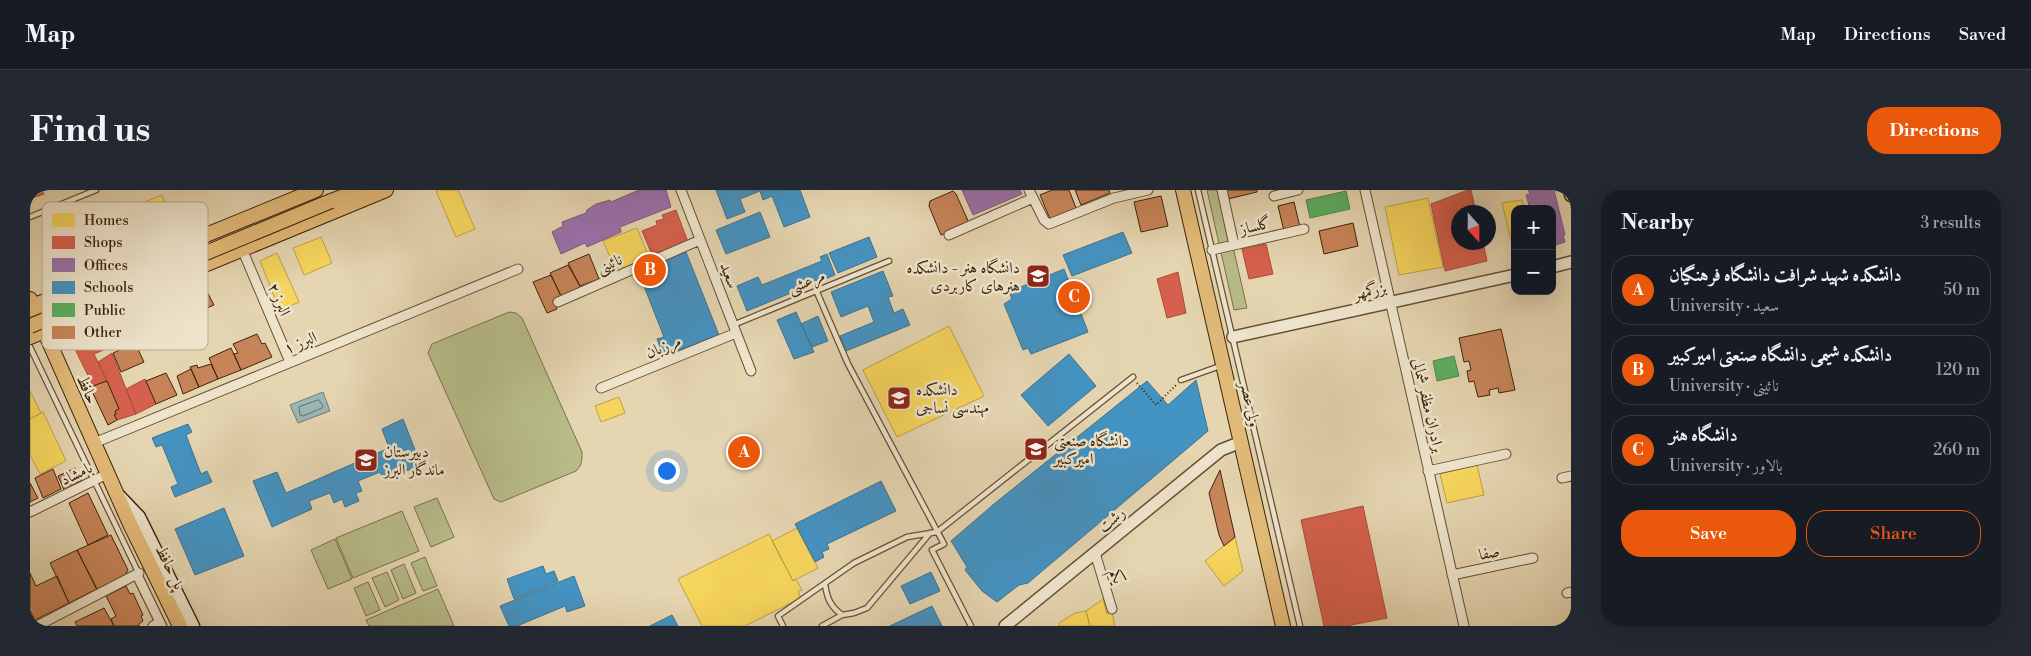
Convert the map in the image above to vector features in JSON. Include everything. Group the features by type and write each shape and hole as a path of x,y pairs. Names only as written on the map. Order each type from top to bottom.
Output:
{"main road":[{"path":"208,237 326,193 360,190"},
{"path":"208,263 386,190"},
{"name":"ولی عصر","path":"1183,190 1219,340 1283,626"},
{"path":"1570,190 1571,195"},
{"path":"208,239 326,193"},
{"path":"208,246 326,193"},
{"name":"حافظ","path":"31,307 42,327"},
{"path":"30,326 42,321"},
{"path":"30,337 42,332"},
{"path":"1219,340 1233,337"},
{"name":"حافظ","path":"52,350 130,524"},
{"name":"حافظ","path":"116,493 139,517 193,626"},
{"name":"پل حافظ","path":"130,524 180,626"}],"street":[{"name":"سعید","path":"681,190 751,371"},
{"path":"949,235 1031,194 1044,220 1052,224 1114,198 1148,190"},
{"path":"1222,190 1234,245"},
{"path":"1274,196 1298,190"},
{"name":"برادران مظفر شمالی","path":"1365,190 1464,626"},
{"name":"گلساز","path":"1212,250 1304,229"},
{"name":"نائینی","path":"558,302 700,240"},
{"name":"البرز ۲","path":"242,249 290,362"},
{"path":"1556,265 1571,262"},
{"name":"البرز ۱","path":"94,443 518,269"},
{"name":"بزرگمهر","path":"1233,337 1511,276"},
{"name":"مرزبان","path":"601,388 735,329"},
{"name":"رشت","path":"1006,626 1221,450 1241,442"},
{"path":"1428,471 1506,454"},
{"name":"بامشاد","path":"30,512 107,474"},
{"name":"یکم","path":"1095,553 1112,608"},
{"name":"صفا","path":"1452,575 1533,558"},
{"path":"37,626 137,574"}],"lane":[{"path":"66,202 96,190"},
{"path":"1198,190 1300,626"},
{"path":"30,216 42,211"},
{"name":"مرعشی","path":"735,329 816,290 889,261"},
{"path":"816,290 848,364 944,544 932,550 971,626"},
{"path":"30,347 137,574 159,625"},
{"path":"1181,380 1210,368 1224,365"},
{"path":"783,626 778,616 854,563 907,536 937,532 1133,377"},
{"path":"822,626 842,615 854,614 867,608 930,533"},
{"path":"824,584 827,599 834,610 842,615"}],"path":[{"path":"1133,377 1156,406 1181,380"}],"green space":[{"path":"1207,190 1220,190 1247,308 1234,310"},
{"path":"509,312 516,313 522,318 582,452 582,458 581,465 576,471 501,502 494,499 428,353 432,344"},
{"path":"437,498 454,537 431,547 414,507"},
{"path":"402,511 419,551 353,578 336,538"},
{"path":"335,539 352,579 328,589 311,550"},
{"path":"425,557 437,586 423,591 411,563"},
{"path":"404,564 416,593 403,599 391,570"},
{"path":"387,572 399,600 385,607 372,578"},
{"path":"368,582 380,610 366,616 354,588"},
{"path":"438,589 454,626 369,626 366,620"}],"water":[{"path":"323,392 330,411 298,423 290,405"}],"building: Homes":[{"path":"458,190 475,229 456,237 436,191"},
{"path":"162,195 165,202 145,202"},
{"path":"1428,198 1443,267 1399,275 1385,207"},
{"path":"1522,200 1524,205 1511,205 1511,240 1502,203"},
{"path":"637,228 648,255 642,257 643,260 623,268 622,265 615,268 603,241"},
{"path":"321,237 332,263 304,275 293,248"},
{"path":"277,253 299,302 280,311 260,261"},
{"path":"949,326 984,396 897,437 863,370"},
{"path":"30,391 41,413 30,419"},
{"path":"619,397 625,413 601,422 595,406"},
{"path":"43,412 66,461 40,474 30,455 30,419"},
{"path":"1477,465 1484,495 1447,503 1440,474"},
{"path":"797,528 818,568 793,581 772,541"},
{"path":"769,534 793,581 796,579 802,590 798,591 801,598 745,626 702,626 678,579"},
{"path":"1235,537 1243,571 1224,586 1205,561"},
{"path":"1103,599 1107,614 1112,612 1115,626 1090,626 1086,611"},
{"path":"1086,611 1090,626 1059,626 1059,623 1075,613"}],"building: Shops":[{"path":"30,190 42,190 44,194 30,199"},
{"path":"1471,190 1474,205 1451,205 1451,250 1485,250 1487,261 1445,271 1431,204"},
{"path":"676,210 688,242 653,257 642,231 657,225 656,221 664,219 662,215"},
{"path":"1266,244 1273,274 1249,279 1242,249"},
{"path":"1178,272 1186,313 1167,318 1157,279"},
{"path":"75,350 104,350 94,354 107,381 93,386"},
{"path":"112,353 136,414 117,420 114,415 116,414 115,411 119,409 98,362"},
{"path":"145,379 156,404 136,414 126,389"},
{"path":"1363,506 1387,618 1346,626 1324,626 1301,520"}],"building: Offices":[{"path":"639,190 666,190 671,207 620,227 621,232 587,247 585,243 561,254 552,232 563,226 562,222 586,213 587,210 596,204 610,200 611,202"},
{"path":"962,190 1020,190 1022,194 973,215"},
{"path":"1528,190 1554,190 1565,242 1556,245 1556,205 1534,205 1534,203 1529,205 1526,195 1530,194"}],"building: Schools":[{"path":"716,190 800,190 810,217 784,227 772,196 763,200 760,191 740,199 745,212 727,219"},
{"path":"760,212 770,237 726,254 716,230"},
{"path":"1123,232 1132,253 1072,276 1063,255"},
{"path":"869,237 877,257 838,273 829,253"},
{"path":"686,252 719,335 664,356 657,339 664,337 638,271"},
{"path":"827,254 835,275 747,311 737,286 758,277 762,285 822,261 820,257"},
{"path":"1064,269 1088,332 1031,354 1028,348 1023,350 1004,304 1012,299 1009,292"},
{"path":"883,271 893,296 888,297 894,313 903,309 910,325 846,351 840,336 874,322 868,306 841,317 831,292"},
{"path":"796,312 814,352 794,359 777,320"},
{"path":"818,316 828,341 812,347 801,324"},
{"path":"1069,354 1096,386 1048,426 1021,395"},
{"path":"1196,380 1208,431 1028,583 1019,585 997,602 982,591 965,570 967,567 951,541 1147,381 1168,405"},
{"path":"403,419 421,465 384,480 380,472 358,481 362,491 356,493 359,501 345,507 342,499 334,503 330,493 309,501 312,509 272,527 253,481 277,472 286,493 389,448 382,429"},
{"path":"188,424 192,432 186,435 201,474 207,471 212,482 175,497 171,487 178,484 162,445 156,447 152,438"},
{"path":"881,481 896,511 827,544 829,549 822,552 824,557 815,562 795,524"},
{"path":"224,508 244,556 195,575 175,529"},
{"path":"543,566 546,574 554,571 558,581 514,599 507,579"},
{"path":"931,572 940,591 910,604 901,586"},
{"path":"574,576 585,606 567,612 565,606 517,626 509,626 500,606"},
{"path":"932,606 942,626 890,626"},
{"path":"672,615 678,626 650,626"}],"building: Public":[{"path":"1346,191 1350,209 1310,218 1306,200"},
{"path":"1454,356 1459,376 1437,381 1433,361"}],"building: Other":[{"path":"1052,190 1069,190 1076,208 1050,219 1040,195"},
{"path":"1075,190 1109,190 1110,193 1081,205"},
{"path":"1226,190 1257,190 1257,192 1228,199"},
{"path":"953,191 969,223 941,235 929,206 930,201"},
{"path":"1161,196 1168,226 1141,232 1134,202"},
{"path":"1294,202 1300,227 1284,231 1278,206"},
{"path":"1353,223 1358,246 1324,254 1319,231"},
{"path":"589,254 599,279 580,286 568,263"},
{"path":"568,265 581,288 561,296 550,273"},
{"path":"551,275 561,296 553,300 557,309 547,313 533,282"},
{"path":"208,294 214,305 208,308"},
{"path":"1501,329 1515,390 1499,393 1498,388 1489,390 1490,395 1478,397 1474,381 1469,382 1467,371 1471,370 1469,361 1464,362 1459,338"},
{"path":"257,334 262,344 265,343 272,357 241,370 234,354 238,353 233,344"},
{"path":"231,348 241,370 218,379 209,358"},
{"path":"120,350 138,350 144,362 121,372 113,353"},
{"path":"211,364 218,379 199,387 190,367 197,365 198,368"},
{"path":"191,369 199,387 183,394 177,376"},
{"path":"166,373 177,395 156,404 146,381"},
{"path":"107,381 119,409 115,411 116,414 114,415 117,420 108,425 90,387"},
{"path":"75,468 82,480 64,490 58,476"},
{"path":"53,469 61,489 43,498 35,478"},
{"path":"1220,470 1235,537 1224,546 1219,535 1209,493"},
{"path":"30,483 38,498 30,502"},
{"path":"88,493 108,535 88,545 69,503"},
{"path":"111,535 128,570 124,577 97,590 77,550"},
{"path":"77,550 97,589 69,603 50,563"},
{"path":"30,573 36,586 57,576 69,603 35,620 30,610"},
{"path":"126,586 130,594 133,593 143,615 141,616 143,621 139,626 114,626 111,619 116,616 106,596"},
{"path":"104,608 114,626 77,626 75,622"}],"place":[{"name":"دانشکده شیمی دانشگاه صنعتی امیرکبیر","path":"650,270"},
{"name":"دانشگاه هنر - دانشکده هنرهای کاربردی","path":"1038,276"},
{"name":"دانشگاه هنر","path":"1074,297"},
{"name":"دانشکده مهندسی نساجی","path":"899,398"},
{"name":"دانشگاه صنعتی امیرکبیر","path":"1036,449"},
{"name":"دانشکده شهید شرافت دانشگاه فرهنگیان","path":"744,452"},
{"name":"دبیرستان ماندگار البرز","path":"366,460"}]}
